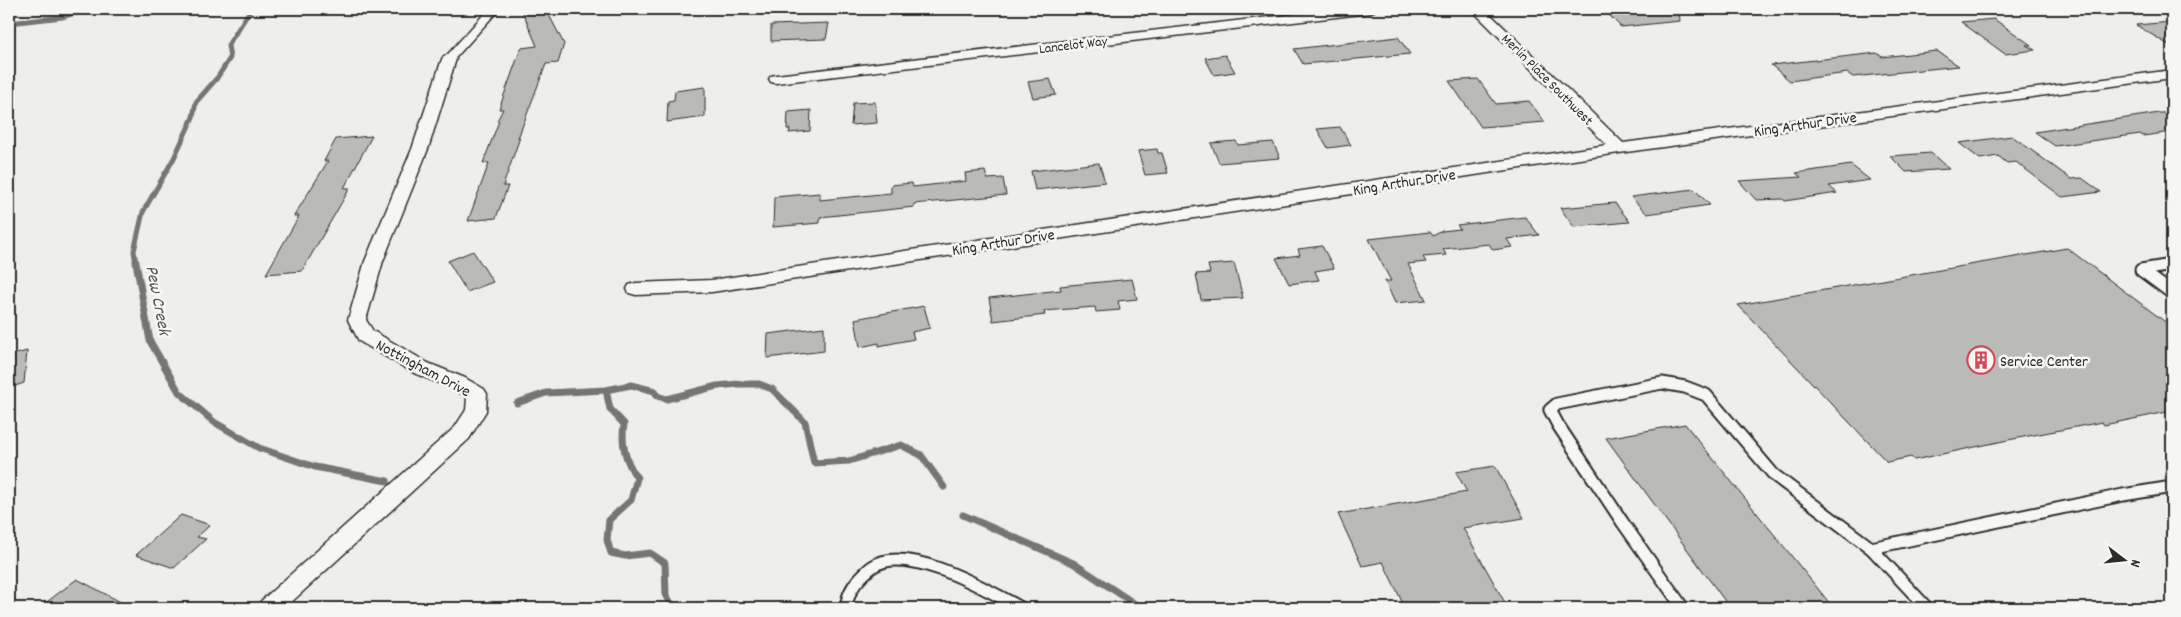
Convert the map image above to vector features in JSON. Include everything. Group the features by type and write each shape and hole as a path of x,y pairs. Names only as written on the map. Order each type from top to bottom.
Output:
{"street":[{"name":"Lancelot Way","path":"776,79 1370,9"},
{"name":"Merlin Place Southwest","path":"1478,9 1619,148"},
{"name":"Nottingham Drive","path":"269,608 462,433 476,411 477,394 458,383 421,368 366,336 357,320 374,261 420,149 449,58"},
{"name":"King Arthur Drive","path":"636,289 712,286 1619,148 2172,74"}],"lane":[{"path":"449,58 494,9"},
{"path":"2172,265 2140,270 2172,293"},
{"path":"1683,608 1623,524 1558,425 1550,410 1557,404 1614,391 1662,383 1685,386 1706,395 1774,475 1871,548 1927,608"},
{"path":"1871,548 2123,495 2172,487"},
{"path":"847,608 846,604 857,582 875,563 913,560 939,568 1021,608"}],"building":[{"path":"546,9 564,44 558,63 546,64 518,138 520,137 503,186 508,186 496,218 468,221 489,163 483,163 503,109 499,109 521,48 537,46 523,13"},
{"path":"1679,9 1680,21 1621,27 1605,11"},
{"path":"1994,19 2031,45 2026,45 2035,50 2005,54 1961,22"},
{"path":"2172,22 2172,47 2136,25"},
{"path":"829,23 826,39 771,41 771,25"},
{"path":"1398,37 1410,54 1303,64 1294,49"},
{"path":"1937,51 1959,66 1853,77 1847,73 1790,81 1771,65 1877,53 1882,57"},
{"path":"1225,55 1235,72 1214,75 1205,58"},
{"path":"1050,79 1056,95 1033,98 1028,82"},
{"path":"1478,79 1496,104 1529,101 1545,122 1481,127 1449,81"},
{"path":"705,87 705,117 667,122 668,101 674,100 675,91"},
{"path":"875,102 877,123 851,125 853,103"},
{"path":"811,110 810,131 789,133 790,129 787,129 788,112"},
{"path":"2159,113 2172,113 2172,132 2143,136 2140,134 2055,146 2035,132"},
{"path":"1340,127 1351,145 1328,148 1317,129"},
{"path":"372,136 344,188 350,188 302,271 266,274 299,216 294,216 328,161 324,161 336,139"},
{"path":"2012,136 2071,179 2082,178 2101,192 2062,197 2016,162 2007,163 1998,156 1980,159 1959,143"},
{"path":"1236,141 1238,145 1273,142 1280,158 1219,163 1211,143"},
{"path":"1157,149 1158,153 1162,153 1168,173 1145,175 1138,151"},
{"path":"1931,153 1949,169 1906,172 1890,156"},
{"path":"1099,163 1105,182 1035,190 1031,171"},
{"path":"1851,165 1870,180 1829,186 1837,193 1785,201 1783,199 1756,200 1739,181 1801,177 1796,173"},
{"path":"985,171 987,179 1003,178 1006,195 914,204 914,207 820,217 820,223 773,227 774,197 820,193 820,200 891,193 891,185 912,183 913,187 966,181 965,173"},
{"path":"1694,189 1710,205 1647,214 1631,197"},
{"path":"1615,203 1630,222 1574,227 1560,208"},
{"path":"1525,217 1539,235 1507,239 1512,247 1493,250 1489,244 1443,249 1446,255 1423,257 1426,262 1408,264 1426,300 1395,303 1385,281 1391,281 1369,239 1430,232 1433,236 1442,231 1460,229 1457,225"},
{"path":"1322,246 1334,268 1315,271 1319,280 1289,284 1276,258 1300,255 1298,249"},
{"name":"Service Center","path":"2067,248 2172,327 2172,411 2104,425 2102,422 1914,460 1911,457 1887,462 1738,305"},
{"path":"473,251 493,282 467,292 448,261"},
{"path":"1234,263 1243,298 1201,300 1196,274 1210,273 1208,265"},
{"path":"1132,279 1137,299 1118,301 1120,310 1096,312 1095,307 1044,311 1045,315 993,321 989,298 1061,290 1060,286"},
{"path":"924,306 930,328 912,332 914,339 879,346 879,343 860,347 855,319"},
{"path":"824,327 824,351 767,358 768,334"},
{"path":"27,351 24,383 9,388 9,356"},
{"path":"1685,424 1831,605 1815,608 1730,608 1606,438"},
{"path":"1495,466 1524,518 1463,528 1508,608 1405,608 1383,562 1362,566 1338,514 1467,492 1456,472"},
{"path":"181,515 210,525 197,537 206,539 174,568 136,555"},
{"path":"77,579 132,608 39,608"}],"waterway":[{"path":"9,23 63,17 87,9"},
{"name":"Pew Creek","path":"136,264 134,251 143,212 174,158 193,117 196,102 217,78 230,58 228,45 251,9"},
{"name":"Pew Creek","path":"136,262 150,341 179,392 214,422 259,448 315,467 387,481"},
{"path":"606,390 631,385 655,391 657,396 667,399 717,386 759,384 772,389 805,422 814,463 849,461 901,445 921,455 944,487"},
{"name":"Pew Creek","path":"517,403 546,393 606,390"},
{"name":"Pew Creek","path":"606,390 610,409 624,424 623,439 625,452 629,465 637,478 631,500 609,520 607,540 611,553 625,556 650,553 665,563 666,595 674,608"},
{"path":"963,515 1073,563 1141,608"}],"place":[{"name":"Service Center","path":"1981,360"}]}
